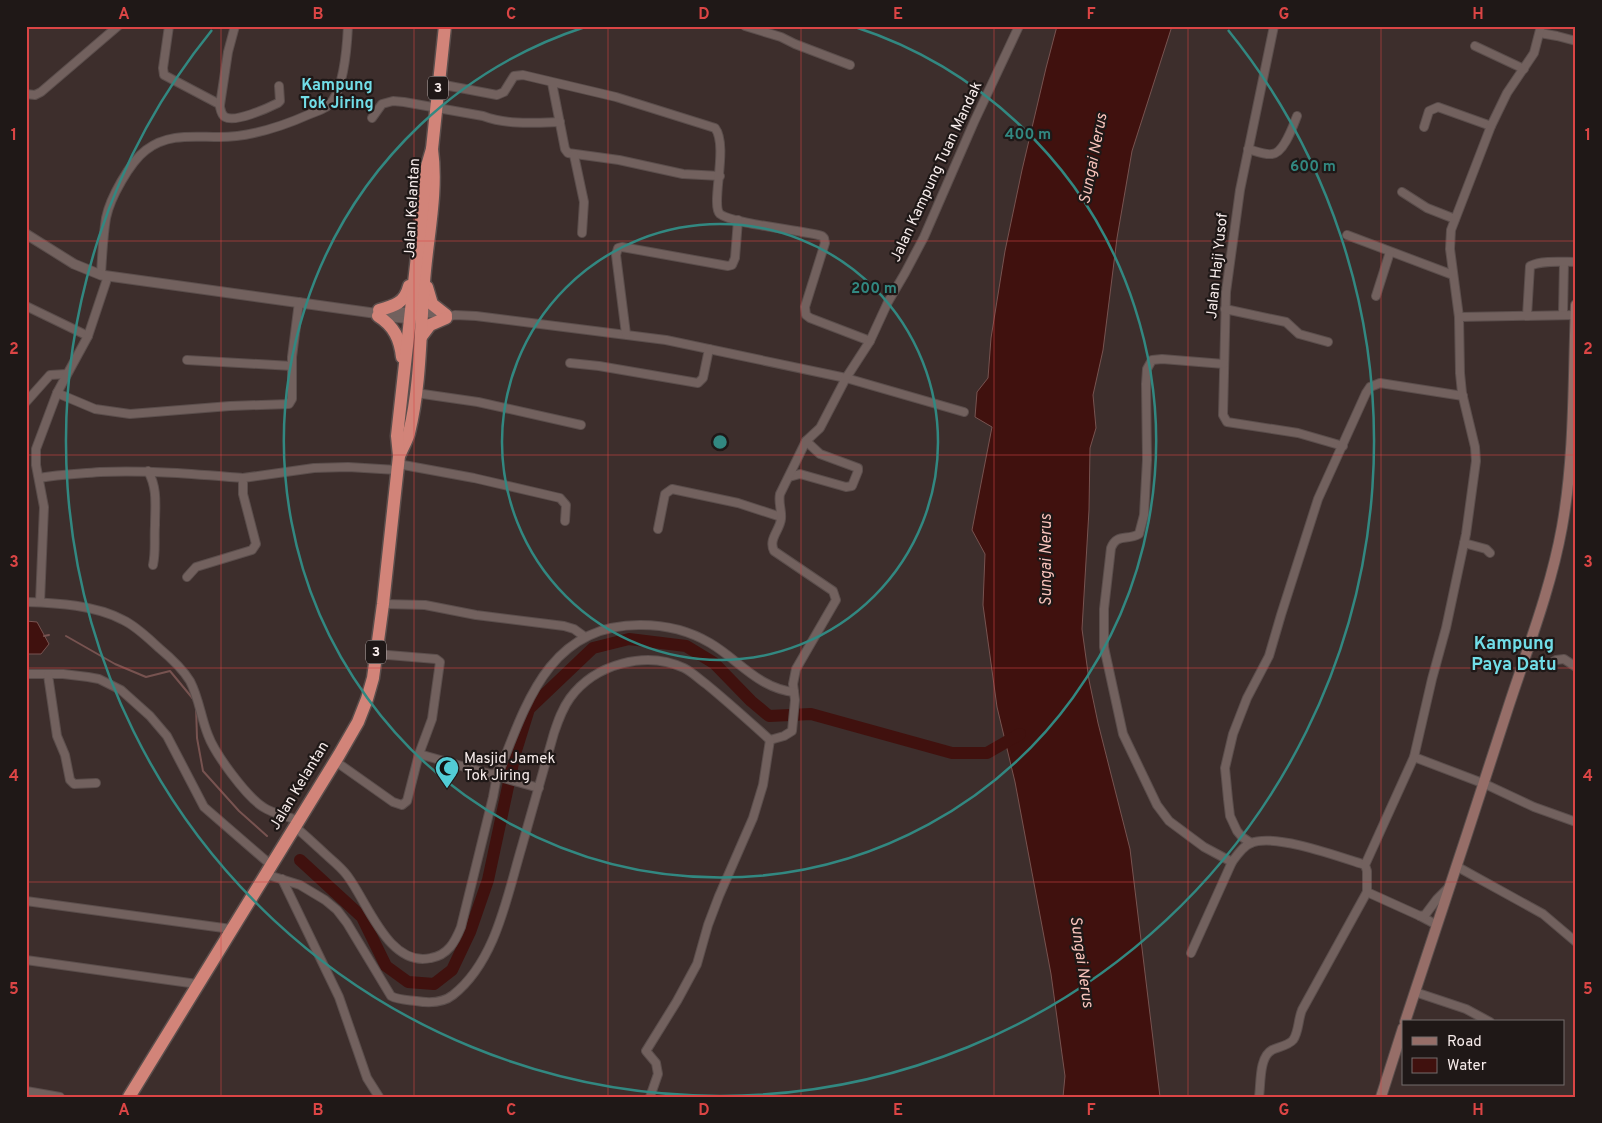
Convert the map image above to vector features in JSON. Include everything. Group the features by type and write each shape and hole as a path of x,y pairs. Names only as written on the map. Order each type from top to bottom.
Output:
{"highway":[{"name":"3","path":"432,149 445,26"},
{"name":"Jalan Kelantan","path":"398,463 409,435 416,393 420,338 416,316 417,260 427,166 432,149"},
{"name":"Jalan Kelantan","path":"129,1097 335,761 358,722 367,699 373,678 383,604 398,463 397,436 404,374 424,280 431,220 434,166 432,149"},
{"path":"404,374 398,338 388,322 377,313 403,300 408,292 417,260"},
{"path":"420,338 430,325 447,316 432,304 424,280"}],"main road":[{"path":"1406,1020 1436,925 1485,784 1550,581 1562,528 1572,446 1576,305"},
{"path":"1380,1097 1402,1031"}],"street":[{"path":"26,94 35,95 41,92 118,26"},
{"path":"169,26 163,68 164,75 220,105"},
{"path":"235,26 228,52 220,105 221,113 227,118 232,119 256,113 279,102 279,86"},
{"path":"40,602 44,507 36,465 36,449 57,393 88,336 104,275 106,216 120,184 138,157 158,142 185,136 236,136 252,134 282,126 328,106 334,99 343,69 348,26"},
{"path":"744,26 781,37 850,65"},
{"name":"Jalan Kampung Tuan Mandak","path":"770,740 784,736 792,731 793,684 796,669 836,600 833,591 774,550 771,542 781,516 779,499 806,441 820,428 846,378 870,341 888,302 924,237 1019,26"},
{"name":"Jalan Haji Yusof","path":"1274,26 1240,190 1226,292 1223,415 1227,422 1298,433 1342,446"},
{"path":"1259,1097 1262,1068 1266,1055 1270,1051 1289,1043 1294,1038 1302,1010 1367,892 1367,871 1365,865 1414,757 1446,628 1464,543 1476,460 1460,373 1459,317 1449,239 1455,219 1491,126 1504,99 1534,53 1541,30 1576,41"},
{"path":"1475,46 1524,69"},
{"path":"439,84 496,95 504,92 511,80 518,75 616,97 669,115 711,125 718,134 720,176 717,209 724,216 738,220 822,236 825,243 806,307 806,315 870,341"},
{"path":"552,83 565,149 568,153 619,160 683,174 720,176"},
{"path":"372,118 385,102 398,101 502,121 527,123 560,122"},
{"path":"1424,127 1429,111 1438,107 1491,126"},
{"path":"1248,149 1272,154 1278,151 1284,146 1297,116"},
{"path":"574,155 584,202 582,233"},
{"path":"1402,192 1427,208 1455,219"},
{"path":"626,334 616,256 618,248 622,247 728,266 734,263 738,220"},
{"path":"26,234 74,264 104,275 377,313 416,316 482,316 626,334 710,349 846,378 964,412"},
{"path":"1347,235 1453,275"},
{"path":"1376,296 1390,252"},
{"path":"1563,315 1564,262"},
{"path":"1527,316 1530,266 1533,264 1576,262"},
{"path":"57,393 95,409 130,414 230,406 283,406 292,399 292,366 299,302"},
{"path":"26,306 88,336"},
{"path":"1225,309 1286,322 1299,334 1328,342"},
{"path":"1459,317 1575,315"},
{"path":"570,363 698,384 703,378 710,349"},
{"path":"1224,364 1162,359 1152,360 1149,364 1146,384 1147,460 1144,515 1139,534 1118,538 1111,548 1103,625 1104,647 1120,724 1157,805 1169,821 1178,828 1204,847 1232,862"},
{"path":"187,360 292,366"},
{"path":"26,402 50,375 66,374"},
{"path":"1251,843 1237,831 1230,816 1226,781 1227,759 1233,734 1242,710 1269,656 1314,509 1366,393 1374,385 1380,383 1463,396"},
{"path":"416,393 478,402 581,425"},
{"path":"788,477 800,474 846,487 854,484 858,468 820,454 806,441"},
{"path":"39,478 68,473 148,471 243,478 314,468 398,463 560,498 566,505 565,520"},
{"path":"148,471 156,492 154,528 156,553 153,565"},
{"path":"187,577 196,567 252,550 255,547 243,494 243,478"},
{"path":"658,529 665,494 672,489 738,502 781,516"},
{"path":"1464,543 1486,549 1490,553"},
{"path":"26,602 40,602 103,611 124,620 174,661 184,672 196,693 211,744 224,764 253,798 267,809 296,825 347,875 393,946 407,956 418,959 431,958 439,956 452,946 460,927 493,796 496,781 493,776"},
{"path":"383,604 425,606 476,615 564,626 574,629 585,637"},
{"path":"493,776 501,767 530,696 546,670 585,637 605,628 621,625 657,626 684,630 712,644 762,682 794,696"},
{"path":"335,761 394,802 402,805 407,801 419,754 433,712 440,662 436,659 376,654"},
{"path":"1523,663 1548,665 1556,660 1564,659 1576,667"},
{"path":"282,879 300,884 337,910 347,923 391,996 397,999 423,1002 445,1000 452,996 472,974 489,946 509,891 554,733 561,714 570,698 582,684 593,676 607,668 633,661 659,661 670,663 686,670 770,740 763,785 755,812 713,913 697,964 646,1051 658,1068 656,1083 650,1097"},
{"path":"26,674 63,674 99,679 121,690 150,716 166,736 204,807 282,879 339,997 367,1078 378,1097"},
{"path":"48,675 57,736 65,755 70,780 74,784 96,783"},
{"path":"419,754 538,788"},
{"path":"1414,757 1485,784 1534,807 1576,822"},
{"path":"1191,954 1232,862 1251,843 1265,840 1274,841 1365,865"},
{"path":"1456,866 1544,914 1576,942"},
{"path":"1420,916 1425,915 1449,887"},
{"path":"1367,892 1436,925"},
{"path":"26,901 231,930"},
{"path":"26,960 197,984"},
{"path":"1415,992 1459,1006 1486,1020"},
{"path":"26,1091 60,1097"}],"water":[{"name":"Sungai Nerus","path":"1057,26 1172,26 1132,151 1117,238 1103,350 1093,395 1096,428 1090,448 1089,510 1082,629 1089,680 1098,723 1130,849 1160,1097 1063,1097 1065,1076 1051,974 1015,782 997,707 983,605 985,554 972,530 992,427 975,417 977,392 988,378 991,338 1005,251 1022,170"},
{"path":"26,621 37,622 49,644 41,654 26,654"}],"waterway":[{"path":"44,636 49,635"},
{"path":"66,636 115,664 146,677 170,671 194,700"},
{"path":"300,860 362,917 386,966 408,982 434,984 452,970 470,932 488,880 515,754 529,709 593,648 629,639 686,646 714,663 751,701 769,716 811,714 952,753 987,753 1020,734"},
{"path":"196,706 197,738 203,771 239,811 267,836"}],"place":[{"name":"Masjid Jamek Tok Jiring","path":"447,789"}],"district":[{"name":"Kampung Tok Jiring","path":"337,95"},
{"name":"Kampung Paya Datu","path":"1514,654"}]}
